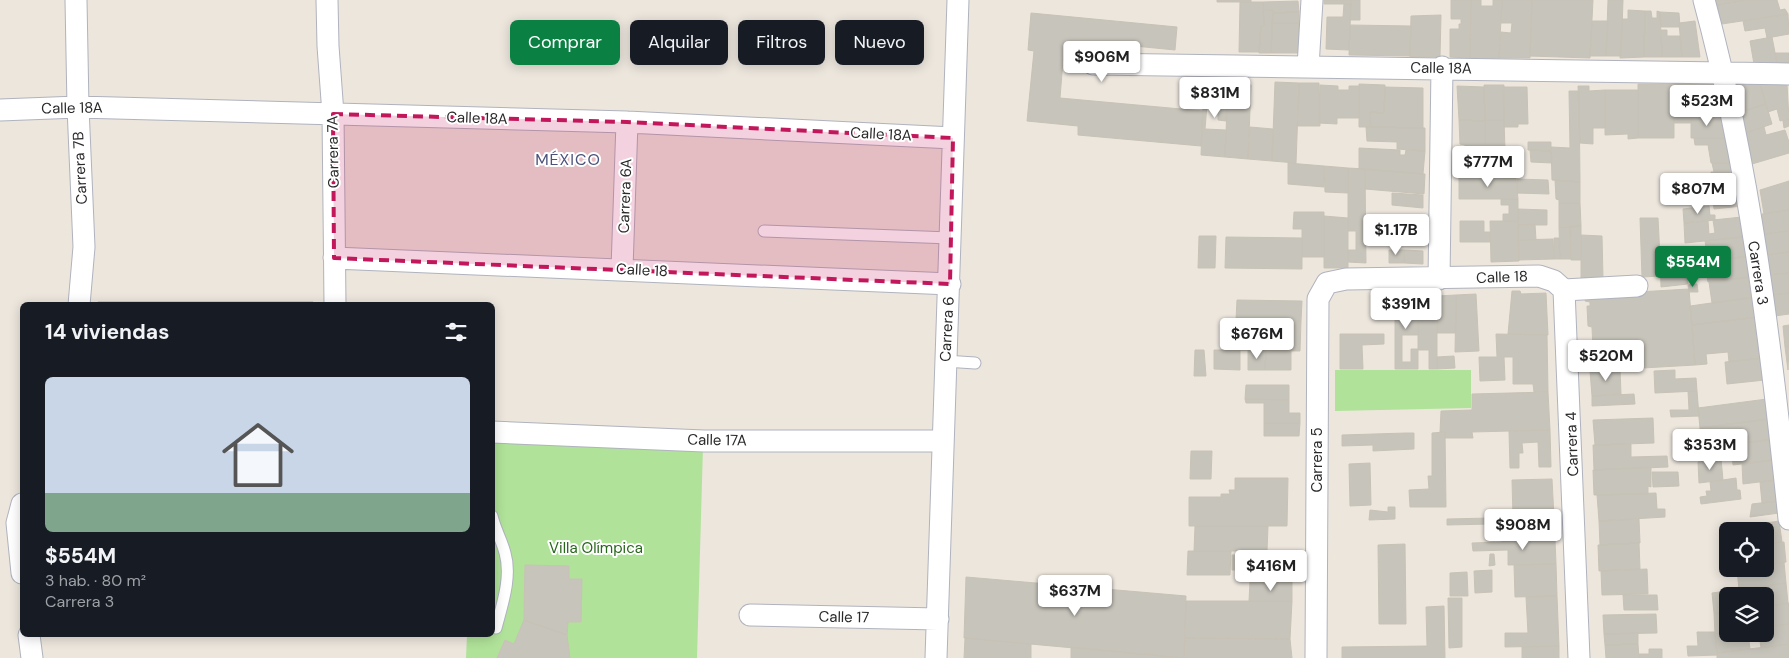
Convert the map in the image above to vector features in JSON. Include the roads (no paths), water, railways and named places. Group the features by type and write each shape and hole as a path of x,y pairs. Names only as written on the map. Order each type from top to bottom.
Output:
{"street":[{"name":"Carrera 7B","path":"76,0 84,247 79,302"},
{"name":"Carrera 7A","path":"327,0 333,114 335,302"},
{"name":"Carrera 6","path":"936,658 958,0"},
{"path":"1308,67 1312,0"},
{"name":"Carrera 3","path":"1704,0 1724,74 1763,305 1789,519"},
{"name":"Calle 18A","path":"1093,64 1442,67 1789,74"},
{"path":"1439,279 1442,67"},
{"name":"Calle 18A","path":"0,110 78,107 627,122 953,138"},
{"name":"Carrera 6A","path":"622,269 627,122"},
{"name":"Calle 18","path":"334,258 950,284"},
{"name":"Calle 18","path":"1346,279 1539,276 1554,281 1564,290"},
{"name":"Carrera 5","path":"1316,658 1318,299 1327,283 1346,279"},
{"path":"1564,290 1637,286"},
{"name":"Carrera 4","path":"1564,290 1579,658"},
{"name":"Calle 17A","path":"495,433 704,441 942,441"},
{"path":"16,518 20,555"},
{"name":"Calle 17","path":"750,615 938,619"},
{"path":"29,637 32,658"}],"lane":[{"path":"764,231 950,238"},
{"path":"945,361 975,363"},
{"path":"495,524 506,554 507,572 505,592 496,628"}],"district":[{"name":"MÉXICO","path":"568,159"}],"park label":[{"name":"Villa Olímpica","path":"596,548"}]}
